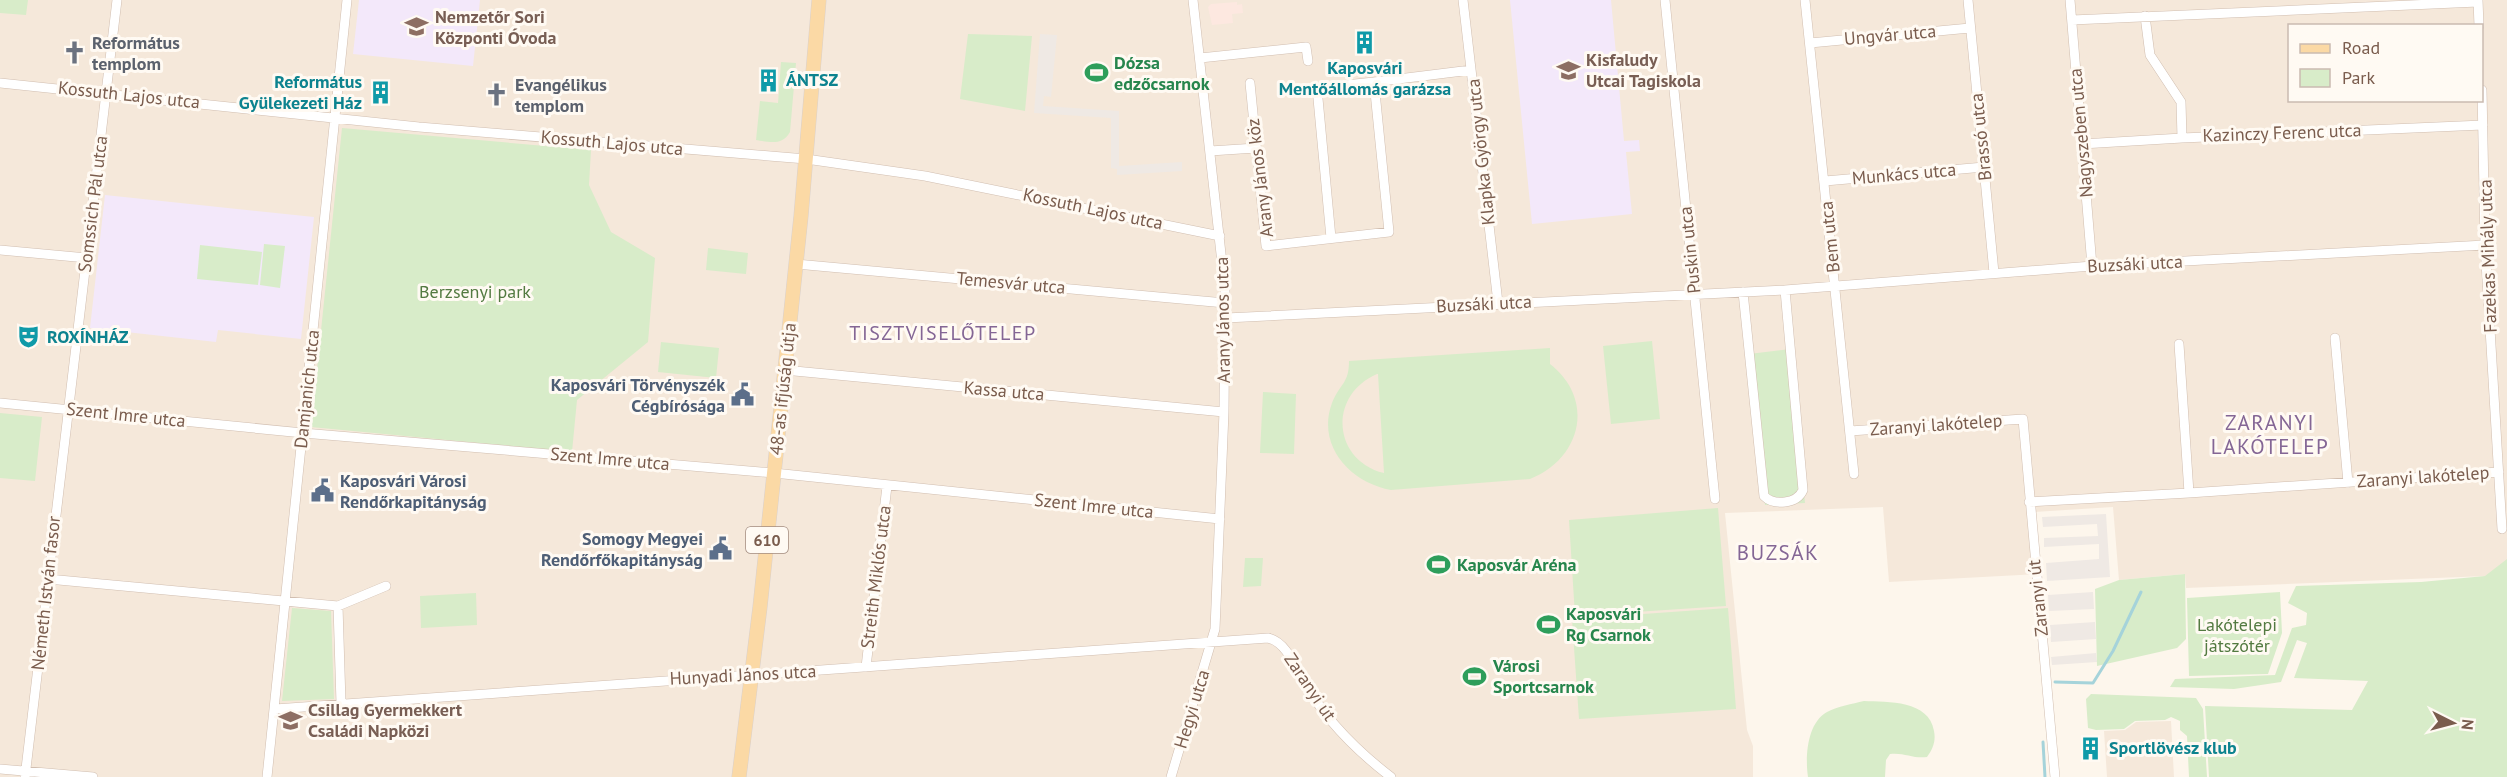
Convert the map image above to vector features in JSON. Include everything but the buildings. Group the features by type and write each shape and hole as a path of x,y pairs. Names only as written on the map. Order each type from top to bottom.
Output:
{"main road":[{"name":"48-as ifjúság útja","path":"739,777 796,264 819,0"}],"street":[{"name":"Somssich Pál utca","path":"68,408 117,0"},
{"name":"Damjanich utca","path":"267,777 346,0"},
{"name":"Arany János utca","path":"1193,0 1220,236 1226,318 1217,604 1212,641"},
{"name":"Klapka György utca","path":"1463,0 1498,303"},
{"name":"Puskin utca","path":"1665,0 1715,499"},
{"name":"Bem utca","path":"1805,0 1854,474"},
{"name":"Brassó utca","path":"1968,0 1994,273"},
{"name":"Nagyszeben utca","path":"2070,0 2092,266"},
{"path":"2072,20 2478,1 2479,24"},
{"path":"2145,16 2150,55 2181,102 2182,138"},
{"name":"Ungvár utca","path":"1810,43 1970,28"},
{"path":"1200,58 1306,46 1308,60"},
{"path":"1331,238 1317,88 1471,70"},
{"name":"Arany János köz","path":"1250,82 1266,246 1389,232 1374,82"},
{"name":"Kossuth Lajos utca","path":"0,83 419,127 806,159 948,180 1220,236"},
{"name":"Fazekas Mihály utca","path":"2482,102 2486,244 2502,529"},
{"name":"Kazinczy Ferenc utca","path":"2082,144 2483,125"},
{"path":"1210,151 1256,148"},
{"name":"Munkács utca","path":"1825,181 1984,167"},
{"name":"Buzsáki utca","path":"1226,318 1785,290 2092,266 2486,244"},
{"path":"0,250 87,258"},
{"name":"Temesvár utca","path":"796,264 1225,303"},
{"path":"1743,292 1764,496 1769,501 1777,502 1800,498 1803,490 1785,290"},
{"name":"Zaranyi lakótelep","path":"2335,338 2348,483"},
{"path":"2180,344 2189,493"},
{"name":"Kassa utca","path":"784,370 1224,412"},
{"name":"Szent Imre utca","path":"0,403 303,433 774,473 1220,519"},
{"name":"Németh István fasor","path":"25,774 68,408"},
{"name":"Zaranyi lakótelep","path":"1850,431 2022,419"},
{"name":"Zaranyi út","path":"2022,419 2055,777"},
{"name":"Zaranyi lakótelep","path":"2029,502 2499,472"},
{"name":"Streith Miklós utca","path":"866,667 887,486"},
{"path":"48,579 338,606 386,586"},
{"path":"338,606 341,703"},
{"name":"Zaranyi út","path":"1212,641 1268,638 1280,643 1314,697 1337,726 1358,749 1391,777"},
{"name":"Hunyadi János utca","path":"274,709 1212,641"},
{"name":"Hegyi utca","path":"1171,777 1212,641"},
{"path":"0,769 25,774 93,777"}],"shaded area":[{"path":"0,0 2507,0 2507,561 2486,576 2186,588 2185,574 2119,580 2113,507 2034,512 2038,574 1889,582 1883,507 1725,513 1747,730 1753,746 1753,777 0,777"},
{"name":"Nemzetőr Sori Központi Óvoda","path":"359,0 480,0 473,66 353,54"},
{"name":"Kisfaludy Utcai Tagiskola","path":"1510,0 1611,0 1624,141 1639,140 1640,151 1626,152 1632,214 1532,224"},
{"path":"1237,2 1237,5 1242,4 1243,13 1232,14 1233,23 1212,25 1208,7 1211,4"},
{"path":"1040,34 1057,35 1051,97 1044,96 1043,106 1119,111 1119,166 1182,162 1182,171 1117,175 1117,169 1111,168 1111,118 1034,113"},
{"path":"105,195 314,217 301,339 218,330 216,342 90,328"},
{"path":"2106,514 2110,577 2047,581 2046,563 2099,559 2099,544 2044,547 2044,538 2098,536 2097,524 2043,527 2042,517"},
{"path":"2093,592 2094,609 2049,611 2048,595"},
{"path":"2095,622 2096,639 2051,642 2050,625"},
{"path":"2096,653 2097,662 2052,665 2051,657"},
{"path":"2171,721 2174,777 2107,777 2104,731 2125,730 2136,722"}],"green space":[{"path":"0,0 28,0 26,15 0,13"},
{"path":"968,34 1032,36 1025,111 960,99"},
{"path":"781,62 796,63 790,132 779,141 756,140 760,101 778,103"},
{"name":"Berzsenyi park","path":"342,128 591,150 589,185 611,232 655,258 648,342 577,400 572,452 311,427"},
{"path":"264,244 285,246 280,288 260,285"},
{"path":"200,245 262,252 258,285 197,279"},
{"path":"708,248 748,253 746,274 706,270"},
{"path":"1652,341 1660,419 1611,424 1603,346"},
{"path":"661,342 719,348 716,378 658,372"},
{"path":"1550,348 1550,364 1564,378 1573,394 1577,411 1576,428 1571,443 1561,458 1547,470 1530,479 1391,490 1376,486 1363,480 1340,460 1329,434 1328,419 1332,403 1346,379 1349,361","holes":["1378,374 1384,473 1367,466 1354,455 1346,442 1343,426 1344,411 1350,396 1361,384"]},
{"path":"1790,349 1805,503 1765,505 1749,354"},
{"path":"1263,392 1296,394 1294,454 1260,453"},
{"path":"0,413 42,417 35,481 0,478"},
{"path":"1718,508 1726,606 1575,616 1569,520"},
{"path":"1245,558 1263,558 1261,586 1243,587"},
{"path":"2507,559 2507,777 2209,777 2205,706 2352,710 2368,681 2294,678 2307,643 2297,640 2281,682 2234,689 2170,687 2175,679 2275,675 2292,628 2306,625 2307,613 2288,603 2296,586 2421,582 2485,576"},
{"path":"2185,574 2186,639 2177,648 2097,666 2095,589 2119,580"},
{"name":"Lakótelepi játszótér","path":"2280,592 2282,633 2268,674 2189,676 2187,598"},
{"path":"476,593 477,625 421,628 420,596"},
{"path":"292,608 331,611 334,699 282,701"},
{"path":"1728,608 1736,709 1579,719 1572,619"},
{"path":"2091,694 2196,698 2203,709 2207,777 2189,777 2187,736 2180,730 2180,721 2171,717 2165,720 2135,721 2124,729 2088,728 2086,699"},
{"path":"1864,701 1906,705 1924,713 1931,721 1935,735 1927,757 1890,754 1886,760 1885,777 1808,777 1809,741 1811,732 1820,717 1831,710"}],"waterway":[{"path":"2055,682 2093,683 2113,651 2141,592"},
{"path":"2043,742 2045,777"}],"place":[{"name":"Nemzetőr Sori Központi Óvoda","path":"417,27"},
{"name":"Kaposvári Mentőállomás garázsa","path":"1365,42"},
{"name":"Református templom","path":"74,53"},
{"name":"Kisfaludy Utcai Tagiskola","path":"1568,70"},
{"name":"Dózsa edzőcsarnok","path":"1096,73"},
{"name":"ÁNTSZ","path":"768,80"},
{"name":"Református Gyülekezeti Ház","path":"380,92"},
{"name":"Evangélikus templom","path":"497,95"},
{"name":"ROXÍNHÁZ","path":"29,337"},
{"name":"Kaposvári Törvényszék Cégbírósága","path":"743,395"},
{"name":"Kaposvári Városi Rendőrkapitányság","path":"322,491"},
{"name":"Somogy Megyei Rendőrfőkapitányság","path":"721,549"},
{"name":"Kaposvár Aréna","path":"1439,565"},
{"name":"Kaposvári Rg Csarnok","path":"1548,624"},
{"name":"Városi Sportcsarnok","path":"1475,676"},
{"name":"Csillag Gyermekkert Családi Napközi","path":"290,720"},
{"name":"Sportlövész klub","path":"2091,748"}],"district":[{"name":"TISZTVISELŐTELEP","path":"943,333"},
{"name":"ZARANYI LAKÓTELEP","path":"2270,435"},
{"name":"BUZSÁK","path":"1778,553"}]}
